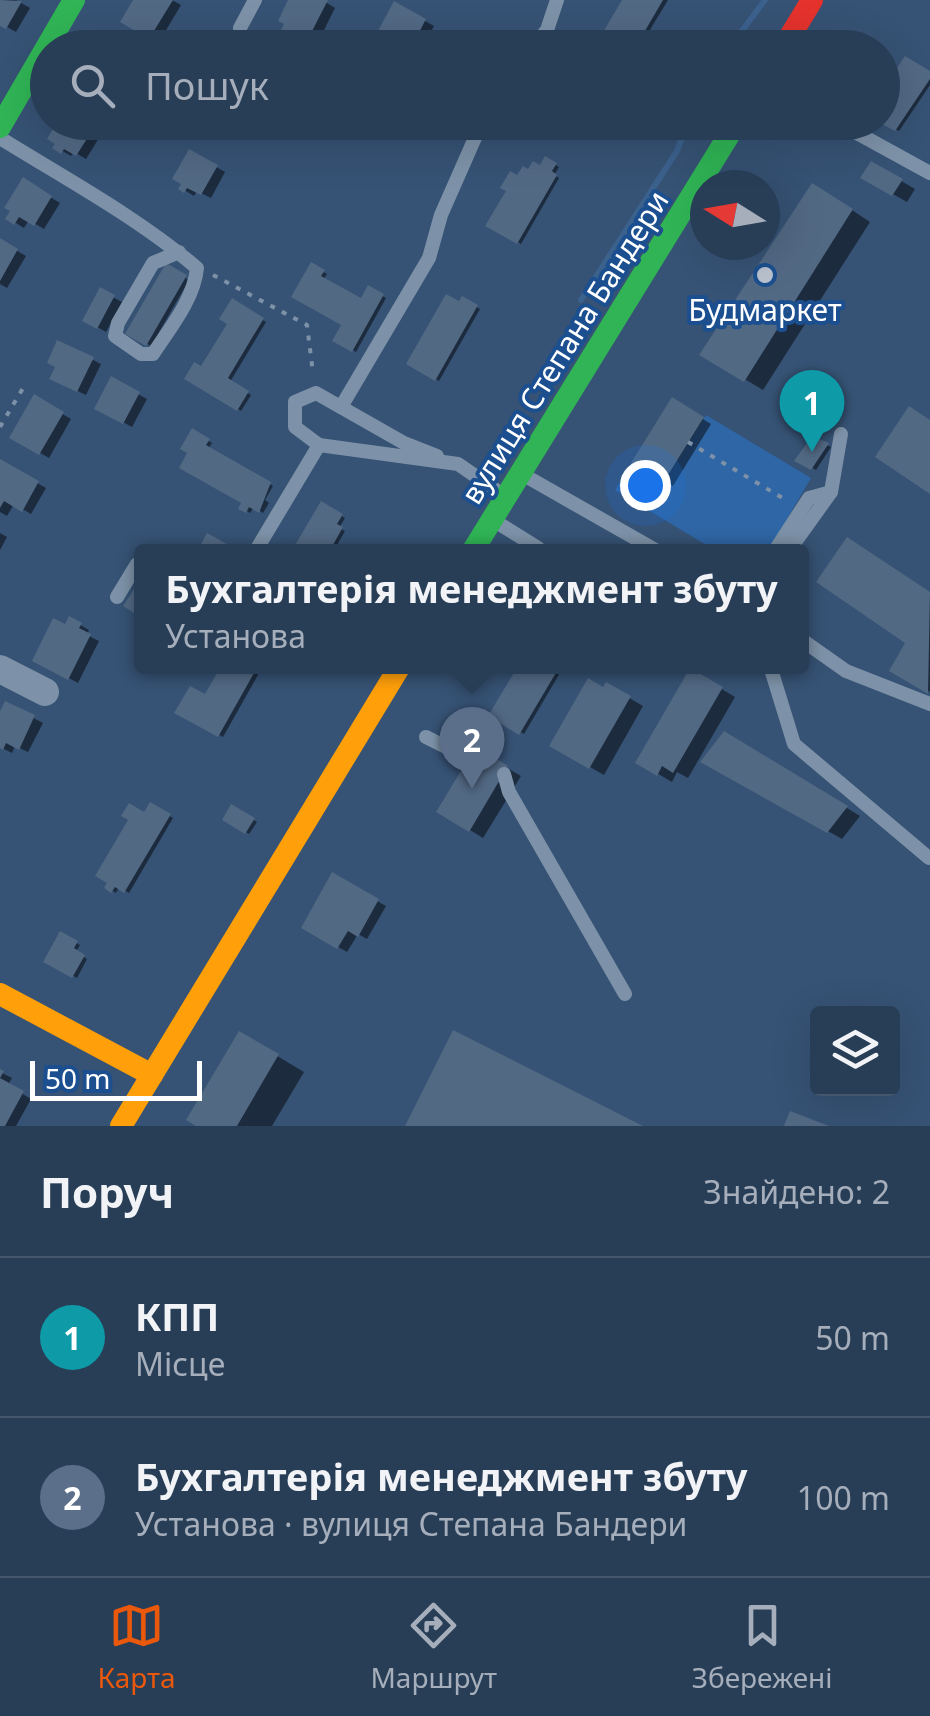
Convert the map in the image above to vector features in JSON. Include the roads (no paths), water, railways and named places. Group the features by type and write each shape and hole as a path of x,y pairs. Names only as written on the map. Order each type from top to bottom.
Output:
{"street":[{"path":"57,30 74,0"},
{"path":"794,30 812,0"},
{"path":"0,127 30,76"},
{"name":"вулиця Степана Бандери","path":"477,544 726,140"},
{"path":"0,669 45,692"},
{"path":"121,1126 395,674"},
{"path":"0,994 152,1074"}],"lane":[{"path":"240,28 256,0"},
{"path":"547,30 556,0"},
{"path":"0,138 179,252 197,268 196,284 153,354 141,354 114,336 118,323 153,263 179,252"},
{"path":"341,407 429,258 441,215 474,140"},
{"path":"870,140 930,173"},
{"path":"458,464 318,445 294,427 296,402 316,393 404,443 458,464 506,498"},
{"path":"794,544 830,492 842,434"},
{"path":"261,544 318,445"},
{"path":"521,474 646,544"},
{"path":"778,544 802,501 830,492"},
{"path":"492,520 531,544"},
{"path":"117,596 134,569"},
{"path":"809,645 846,670 930,704"},
{"path":"772,674 794,744 928,858"},
{"path":"426,736 465,759"},
{"path":"504,774 502,790 626,994"}],"waterway":[{"path":"742,30 765,0"},
{"path":"581,300 681,140"}],"place":[{"name":"Будмаркет","path":"765,275"},
{"name":"КПП","path":"812,452"},
{"name":"Бухгалтерія менеджмент збуту","path":"472,789"}]}
